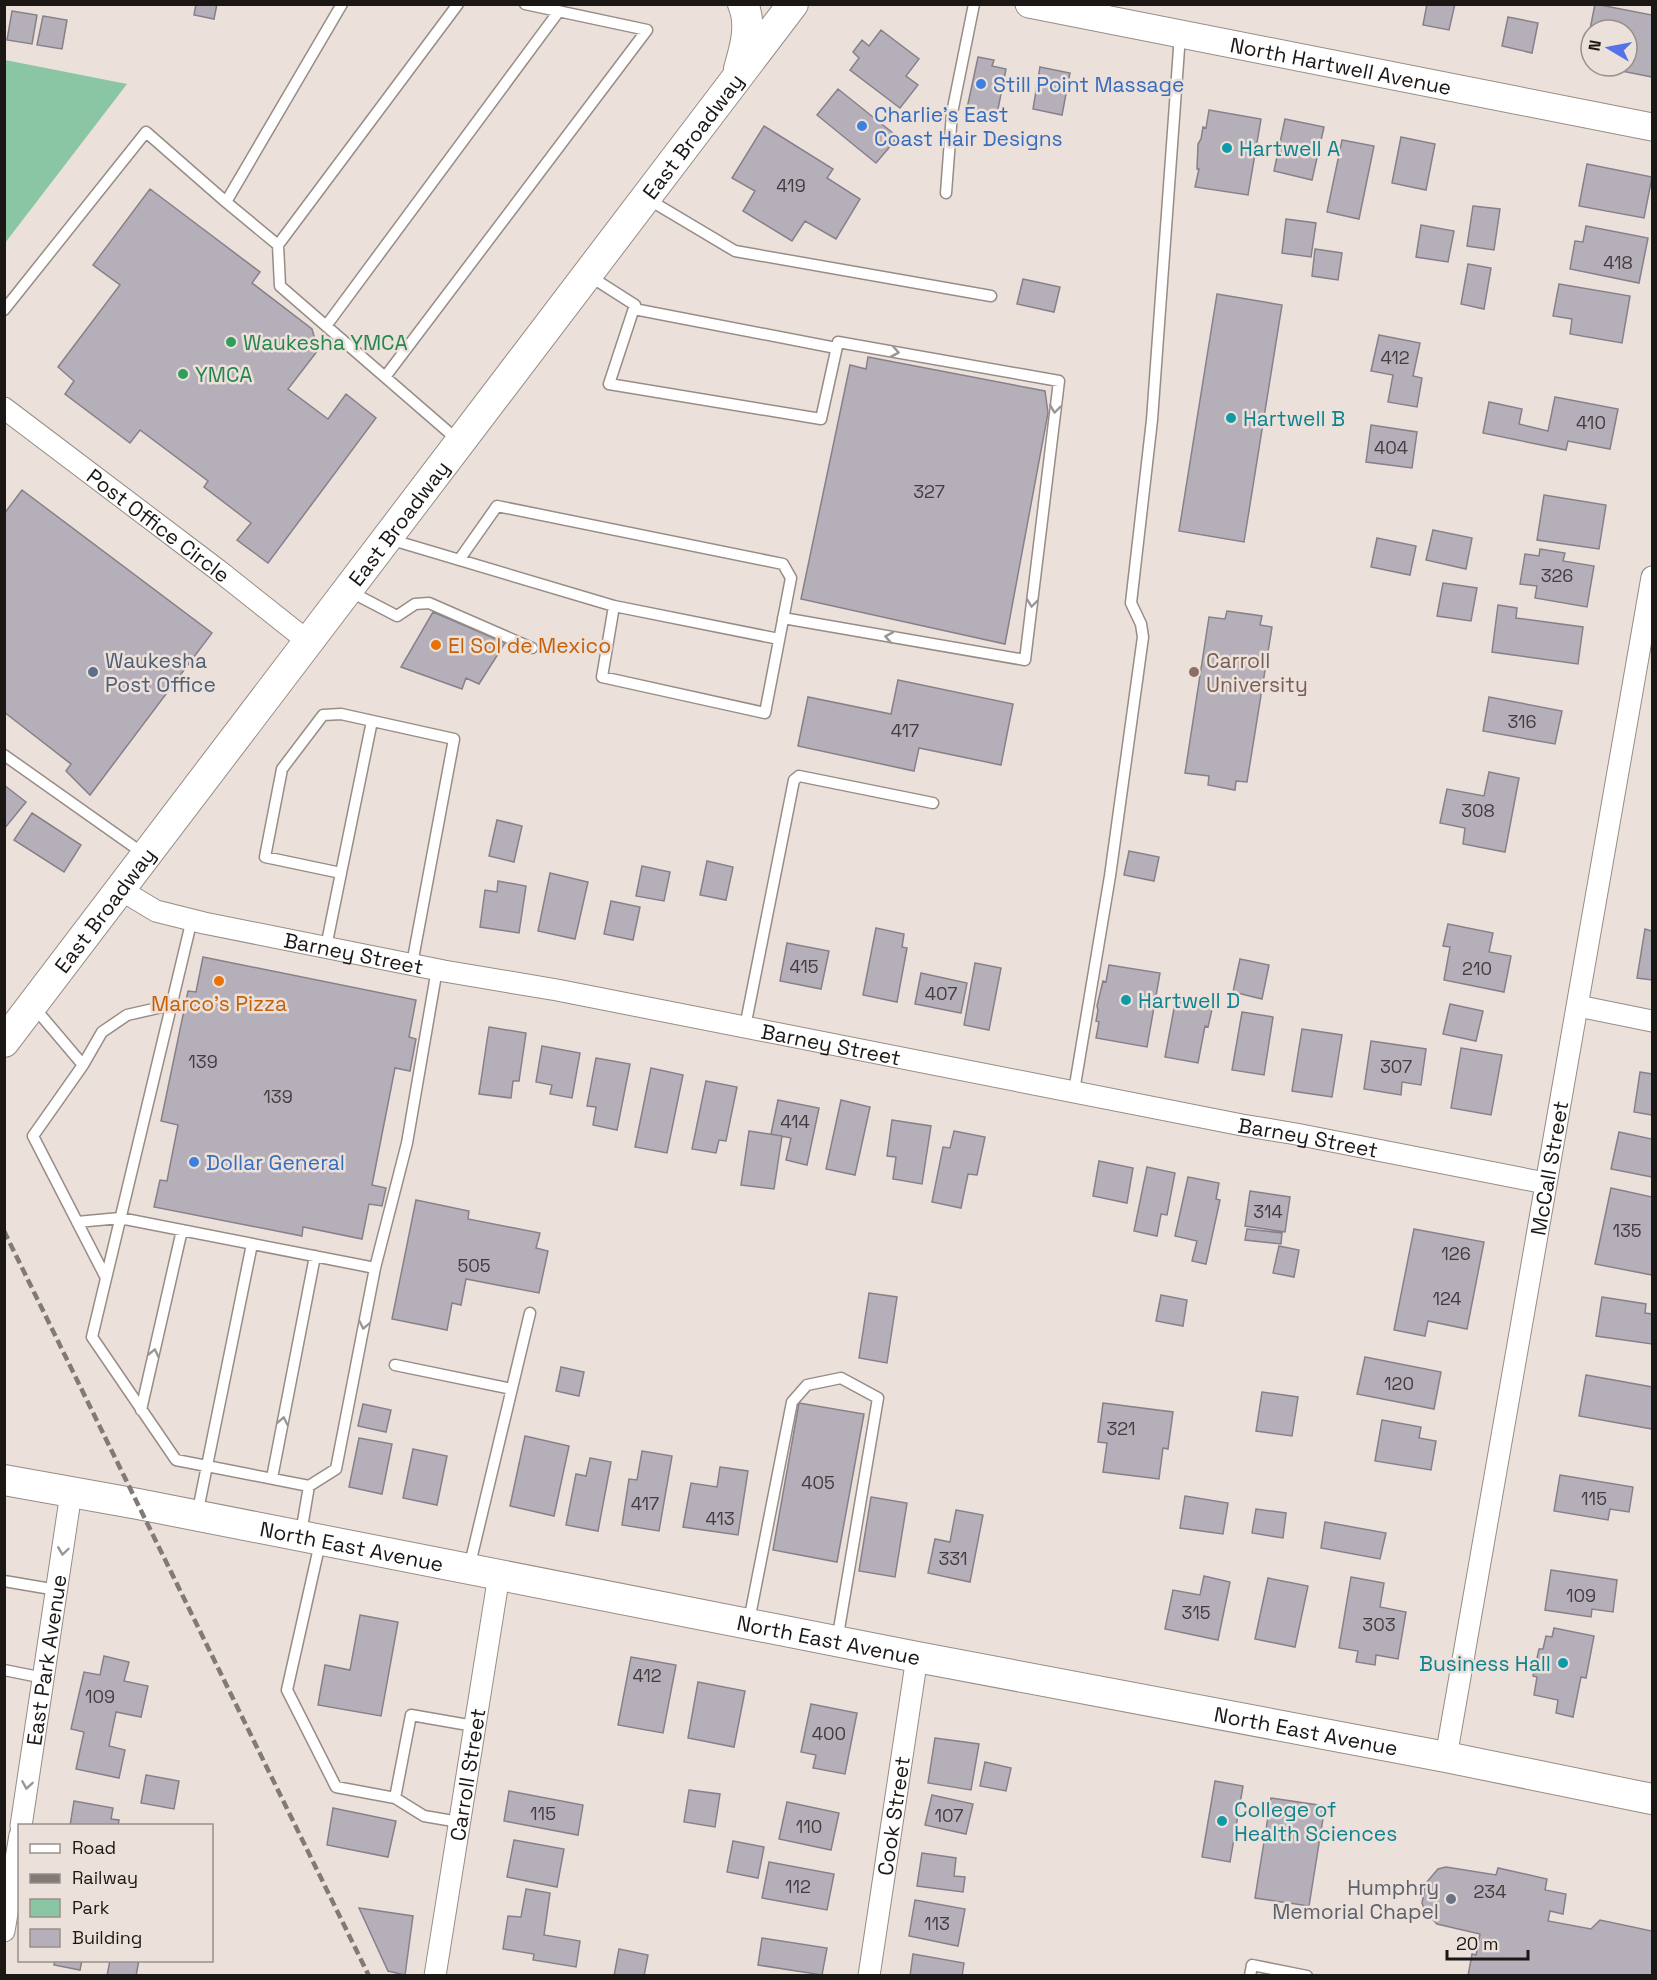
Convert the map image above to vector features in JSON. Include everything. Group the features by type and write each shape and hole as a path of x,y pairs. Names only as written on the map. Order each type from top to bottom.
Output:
{"main road":[{"path":"736,79 745,50 747,27 743,4"},
{"name":"East Broadway","path":"15,1025 310,643 792,4"},
{"name":"North East Avenue","path":"4,1480 197,1515 1653,1799"}],"street":[{"name":"North Hartwell Avenue","path":"1029,4 1653,127"},
{"name":"Post Office Circle","path":"6,414 218,570 310,643"},
{"name":"McCall Street","path":"1446,1757 1545,1182 1653,577"},
{"name":"Barney Street","path":"121,890 156,911 326,947 1545,1182"},
{"path":"1578,1006 1653,1021"},
{"name":"East Park Avenue","path":"21,1824 71,1493"},
{"name":"Carroll Street","path":"435,1976 499,1575"},
{"name":"Cook Street","path":"868,1976 918,1657"},
{"path":"4,1931 7,1900 18,1845"}],"lane":[{"path":"226,202 342,4"},
{"path":"458,4 278,245 280,286 461,443"},
{"path":"385,377 647,30 525,4"},
{"path":"946,193 952,113 974,4"},
{"path":"326,326 559,11"},
{"path":"1074,1091 1110,876 1143,637 1141,624 1131,603 1152,420 1180,34"},
{"path":"4,310 146,132 278,245"},
{"path":"646,198 735,251 991,296"},
{"path":"588,275 635,305 609,384 821,419 837,345"},
{"path":"634,309 1059,381 1025,660 783,618"},
{"path":"459,560 497,506 783,564 791,578 765,713 602,676 614,606"},
{"path":"388,538 614,606 779,639"},
{"path":"349,591 397,616 415,604 429,603 532,648"},
{"path":"341,873 265,857 282,769 323,716 342,714 454,739 412,964"},
{"path":"326,947 372,721"},
{"path":"4,755 147,856"},
{"path":"745,1027 794,780 799,776 933,803"},
{"path":"192,919 93,1337 176,1460 309,1485 336,1469 375,1268 407,1143 437,969"},
{"path":"106,1278 33,1136 83,1065 102,1032 127,1015 171,1005"},
{"path":"15,1025 83,1065"},
{"path":"78,1222 120,1218 375,1268"},
{"path":"141,1410 182,1230"},
{"path":"197,1515 252,1244"},
{"path":"272,1478 315,1256"},
{"path":"468,1569 530,1313"},
{"path":"395,1365 512,1389"},
{"path":"748,1624 792,1402 807,1384 841,1378 878,1398 837,1641"},
{"path":"309,1485 310,1538 288,1690 336,1786 395,1798 424,1816 459,1822"},
{"path":"4,1581 57,1590"},
{"path":"4,1670 44,1678"},
{"path":"395,1798 411,1715 474,1726"},
{"path":"1250,1976 1252,1965 1307,1976"}],"green space":[{"path":"4,60 127,84 5,243"}],"building":[{"path":"196,4 217,4 214,19 194,15"},
{"path":"1427,4 1455,4 1449,30 1423,25"},
{"path":"1595,4 1652,15 1652,77 1639,74 1639,18 1592,18"},
{"path":"12,11 37,15 32,44 7,40"},
{"path":"43,16 67,20 62,49 37,45"},
{"path":"1508,17 1538,23 1532,53 1502,46"},
{"path":"881,30 919,59 906,76 918,85 900,108 850,70 859,58 853,52 862,40 869,46"},
{"path":"978,57 994,60 992,66 1006,69 996,119 966,113"},
{"path":"1040,67 1070,73 1062,115 1033,109"},
{"path":"838,89 898,137 876,163 817,115"},
{"name":"Hartwell A","path":"1209,110 1261,119 1248,195 1195,187 1199,169 1197,169 1198,144 1203,127 1206,128"},
{"path":"1285,119 1324,127 1312,180 1274,171"},
{"path":"764,126 833,169 827,178 860,199 836,239 805,221 792,241 743,211 755,191 732,178"},
{"path":"1401,137 1435,144 1426,190 1392,183"},
{"path":"1342,140 1374,146 1359,219 1327,212"},
{"path":"1587,164 1652,177 1644,218 1579,206"},
{"name":"YMCA","path":"150,189 260,272 252,283 312,329 318,350 288,389 328,419 346,394 376,418 268,563 237,540 251,523 204,487 208,481 140,430 130,443 65,394 74,381 58,367 120,285 93,265"},
{"path":"1473,206 1500,209 1494,250 1467,246"},
{"path":"1286,219 1316,223 1311,257 1282,253"},
{"path":"1421,225 1454,231 1448,262 1416,257"},
{"path":"1586,226 1648,238 1639,283 1570,269 1575,241 1583,242"},
{"path":"1315,249 1342,253 1338,280 1312,276"},
{"path":"1468,264 1491,268 1484,309 1461,304"},
{"path":"1023,279 1060,287 1054,312 1017,304"},
{"path":"1559,284 1630,296 1622,343 1570,334 1572,319 1553,316"},
{"name":"Hartwell B","path":"1217,294 1282,305 1244,542 1179,531"},
{"path":"1379,335 1420,343 1413,376 1422,378 1417,407 1388,402 1393,375 1371,371"},
{"path":"868,357 1045,391 1048,413 1005,644 801,599 850,365 866,369"},
{"path":"1555,397 1618,409 1610,449 1568,441 1566,450 1483,433 1489,402 1522,409 1519,424 1548,431"},
{"path":"1371,425 1417,432 1412,468 1366,462"},
{"name":"Waukesha Post Office","path":"22,490 212,633 90,795 66,771 71,764 4,712 4,514"},
{"path":"1544,495 1606,505 1599,549 1537,540"},
{"path":"1433,530 1472,538 1466,569 1426,560"},
{"path":"1377,538 1416,546 1410,575 1371,567"},
{"path":"1540,549 1565,553 1563,561 1594,566 1587,607 1535,598 1537,586 1520,584 1525,554 1539,556"},
{"path":"1443,583 1477,588 1471,621 1437,616"},
{"path":"1498,605 1517,608 1516,618 1583,627 1578,664 1492,652"},
{"path":"1227,611 1262,616 1260,625 1272,627 1247,782 1236,781 1235,790 1208,785 1209,776 1185,773 1209,617 1225,619"},
{"path":"433,612 505,643 479,684 466,678 462,689 401,667"},
{"path":"898,680 1013,704 1001,765 919,748 914,771 798,746 808,697 891,714"},
{"path":"1489,697 1562,711 1555,744 1483,731"},
{"path":"1489,772 1519,778 1505,852 1463,844 1465,828 1440,823 1447,789 1484,796"},
{"path":"4,785 26,802 4,829"},
{"path":"32,813 81,845 64,872 14,840"},
{"path":"497,820 522,826 514,862 489,856"},
{"path":"1129,851 1159,857 1154,881 1124,875"},
{"path":"707,861 733,867 726,900 700,895"},
{"path":"642,866 670,872 664,901 636,896"},
{"path":"550,873 588,882 575,939 538,931"},
{"path":"498,881 526,886 519,933 480,927 485,890 497,892"},
{"path":"611,901 640,907 633,940 604,934"},
{"path":"1448,924 1493,933 1489,952 1511,956 1504,992 1444,980 1450,947 1443,946"},
{"path":"876,928 904,934 902,947 907,948 897,1002 863,995"},
{"path":"1645,929 1652,931 1652,980 1637,978"},
{"path":"787,943 829,951 821,989 780,981"},
{"path":"203,957 416,1000 409,1037 416,1039 410,1071 395,1068 372,1185 386,1188 382,1206 369,1204 362,1239 303,1227 302,1236 154,1207 160,1180 167,1181 178,1125 161,1121 188,991 196,992"},
{"path":"1240,959 1269,965 1262,999 1233,992"},
{"path":"975,963 1001,968 989,1030 964,1025"},
{"name":"Hartwell D","path":"1109,965 1160,973 1147,1047 1096,1038 1099,1022 1096,1021 1097,1006 1103,981 1106,982"},
{"path":"921,973 967,983 961,1013 915,1004"},
{"path":"1176,998 1213,1005 1208,1027 1205,1026 1198,1063 1165,1057"},
{"path":"1450,1004 1483,1011 1476,1041 1443,1034"},
{"path":"1242,1012 1273,1017 1264,1075 1232,1070"},
{"path":"489,1027 526,1033 519,1081 513,1081 511,1098 479,1094"},
{"path":"1302,1029 1342,1035 1332,1097 1292,1091"},
{"path":"1371,1041 1426,1049 1421,1085 1402,1082 1401,1095 1364,1089"},
{"path":"542,1046 580,1053 572,1098 550,1094 552,1085 536,1082"},
{"path":"1461,1048 1502,1055 1491,1115 1451,1108"},
{"path":"596,1058 630,1064 617,1130 593,1125 596,1107 587,1106"},
{"path":"651,1068 683,1075 667,1153 635,1147"},
{"path":"1640,1072 1652,1074 1652,1115 1634,1112"},
{"path":"706,1081 737,1087 726,1141 719,1140 716,1153 692,1149"},
{"path":"778,1100 819,1108 807,1165 786,1160 791,1138 771,1134"},
{"path":"841,1100 870,1107 855,1175 826,1169"},
{"path":"892,1120 931,1126 922,1184 893,1179 896,1157 887,1156"},
{"path":"749,1131 782,1136 774,1189 741,1185"},
{"path":"954,1131 985,1137 977,1175 968,1174 961,1208 932,1202 943,1147 950,1148"},
{"path":"1619,1132 1652,1139 1652,1177 1611,1169"},
{"path":"1099,1161 1133,1168 1127,1203 1093,1196"},
{"path":"1147,1167 1175,1173 1167,1215 1161,1214 1157,1236 1134,1231"},
{"path":"1188,1177 1219,1183 1216,1199 1220,1200 1206,1264 1192,1261 1197,1241 1175,1236"},
{"path":"1611,1188 1652,1197 1652,1275 1595,1264"},
{"path":"1250,1191 1290,1197 1285,1232 1245,1226"},
{"path":"416,1200 469,1211 468,1219 540,1233 536,1248 548,1251 539,1293 466,1279 461,1305 452,1303 447,1330 392,1319"},
{"path":"1247,1229 1282,1233 1281,1244 1245,1240"},
{"path":"1414,1229 1484,1242 1467,1329 1428,1321 1425,1336 1394,1330"},
{"path":"1279,1246 1299,1250 1294,1277 1273,1273"},
{"path":"869,1293 897,1297 887,1363 859,1358"},
{"path":"1161,1295 1187,1300 1183,1326 1156,1321"},
{"path":"1602,1297 1646,1304 1645,1313 1652,1314 1652,1344 1596,1336"},
{"path":"1365,1357 1441,1372 1434,1409 1357,1394"},
{"path":"561,1367 584,1372 579,1396 556,1391"},
{"path":"1586,1375 1652,1387 1652,1429 1579,1416"},
{"path":"1262,1392 1298,1397 1292,1436 1256,1431"},
{"path":"799,1403 864,1414 837,1562 773,1550"},
{"path":"1103,1403 1173,1412 1168,1449 1163,1448 1159,1479 1103,1472 1107,1443 1098,1442"},
{"path":"363,1404 391,1410 386,1432 358,1426"},
{"path":"1382,1420 1421,1427 1419,1438 1436,1441 1431,1470 1375,1461"},
{"path":"525,1436 569,1446 554,1516 510,1506"},
{"path":"359,1438 392,1444 382,1494 349,1487"},
{"path":"413,1449 447,1456 437,1505 403,1498"},
{"path":"642,1451 672,1456 659,1531 622,1525 629,1479 637,1480"},
{"path":"590,1458 611,1462 598,1531 566,1525 576,1474 586,1476"},
{"path":"720,1467 748,1471 738,1535 683,1527 691,1483 717,1487"},
{"path":"1560,1475 1633,1487 1629,1512 1610,1509 1608,1520 1554,1511"},
{"path":"1185,1496 1228,1503 1223,1534 1180,1528"},
{"path":"871,1497 907,1503 895,1577 859,1571"},
{"path":"1256,1509 1286,1513 1283,1538 1252,1533"},
{"path":"956,1510 983,1515 970,1582 928,1573 935,1539 950,1542"},
{"path":"1325,1522 1386,1533 1380,1559 1321,1548"},
{"path":"1551,1570 1617,1580 1613,1612 1592,1609 1591,1617 1545,1610"},
{"path":"1204,1576 1230,1582 1218,1640 1165,1629 1173,1590 1200,1595"},
{"path":"1351,1577 1384,1583 1380,1607 1406,1612 1398,1659 1376,1655 1375,1665 1356,1662 1358,1651 1339,1648"},
{"path":"1268,1578 1308,1586 1295,1647 1255,1639"},
{"path":"360,1615 398,1622 381,1716 318,1705 325,1665 350,1670"},
{"name":"Business Hall","path":"1554,1628 1594,1636 1586,1678 1581,1677 1573,1717 1556,1713 1558,1700 1534,1695 1537,1677 1533,1676 1539,1649 1543,1649 1546,1636 1552,1637"},
{"path":"104,1656 129,1662 124,1681 148,1686 141,1717 116,1712 109,1746 125,1750 119,1778 76,1769 84,1732 71,1729 84,1672 100,1675"},
{"path":"631,1657 676,1665 663,1733 618,1725"},
{"path":"698,1682 745,1691 734,1747 688,1738"},
{"path":"811,1704 857,1713 845,1774 813,1768 816,1755 801,1752"},
{"path":"935,1738 979,1744 971,1790 928,1783"},
{"path":"985,1762 1011,1768 1006,1791 980,1786"},
{"path":"146,1775 179,1781 174,1809 141,1803"},
{"name":"College of Health Sciences","path":"1215,1781 1243,1786 1230,1862 1202,1857"},
{"path":"689,1790 720,1794 715,1827 684,1822"},
{"path":"509,1791 583,1805 578,1835 504,1821"},
{"path":"932,1795 973,1804 966,1834 925,1825"},
{"path":"1271,1798 1325,1806 1309,1906 1255,1898"},
{"path":"74,1801 113,1808 111,1819 119,1820 118,1824 70,1824"},
{"path":"787,1802 839,1813 831,1850 779,1839"},
{"path":"333,1808 396,1821 388,1857 327,1845"},
{"path":"514,1840 564,1849 557,1887 507,1877"},
{"path":"733,1841 764,1847 758,1878 727,1872"},
{"path":"922,1853 956,1858 954,1876 965,1877 963,1892 917,1886"},
{"path":"769,1862 834,1874 827,1910 762,1898"},
{"path":"1446,1867 1496,1875 1498,1868 1547,1879 1545,1890 1566,1894 1563,1914 1550,1911 1548,1921 1591,1929 1600,1920 1652,1931 1652,1976 1468,1976 1472,1954 1476,1955 1480,1934 1437,1924 1425,1911 1422,1903 1426,1883 1438,1869"},
{"path":"526,1889 550,1893 544,1935 580,1941 576,1967 533,1960 534,1954 503,1949 508,1916 521,1917"},
{"path":"915,1900 965,1909 958,1946 909,1936"},
{"path":"359,1908 413,1916 405,1975 388,1971"},
{"path":"762,1938 827,1948 822,1975 758,1965"},
{"path":"619,1949 648,1955 644,1976 614,1976"},
{"path":"913,1954 964,1963 962,1976 910,1976"},
{"path":"55,1962 82,1962 80,1970 54,1965"},
{"path":"110,1962 139,1962 136,1976 107,1976"}],"railway":[{"path":"4,1231 369,1976"}],"place":[{"name":"Still Point Massage","path":"981,84"},
{"name":"Charlie’s East Coast Hair Designs","path":"862,126"},
{"name":"Hartwell A","path":"1227,148"},
{"name":"Waukesha YMCA","path":"231,342"},
{"name":"YMCA","path":"183,374"},
{"name":"Hartwell B","path":"1231,418"},
{"name":"El Sol de Mexico","path":"436,645"},
{"name":"Waukesha Post Office","path":"93,672"},
{"name":"Carroll University","path":"1194,672"},
{"name":"Marco's Pizza","path":"219,981"},
{"name":"Hartwell D","path":"1126,1000"},
{"name":"Dollar General","path":"194,1162"},
{"name":"Business Hall","path":"1563,1663"},
{"name":"College of Health Sciences","path":"1222,1821"},
{"name":"Humphry Memorial Chapel","path":"1451,1899"}]}
